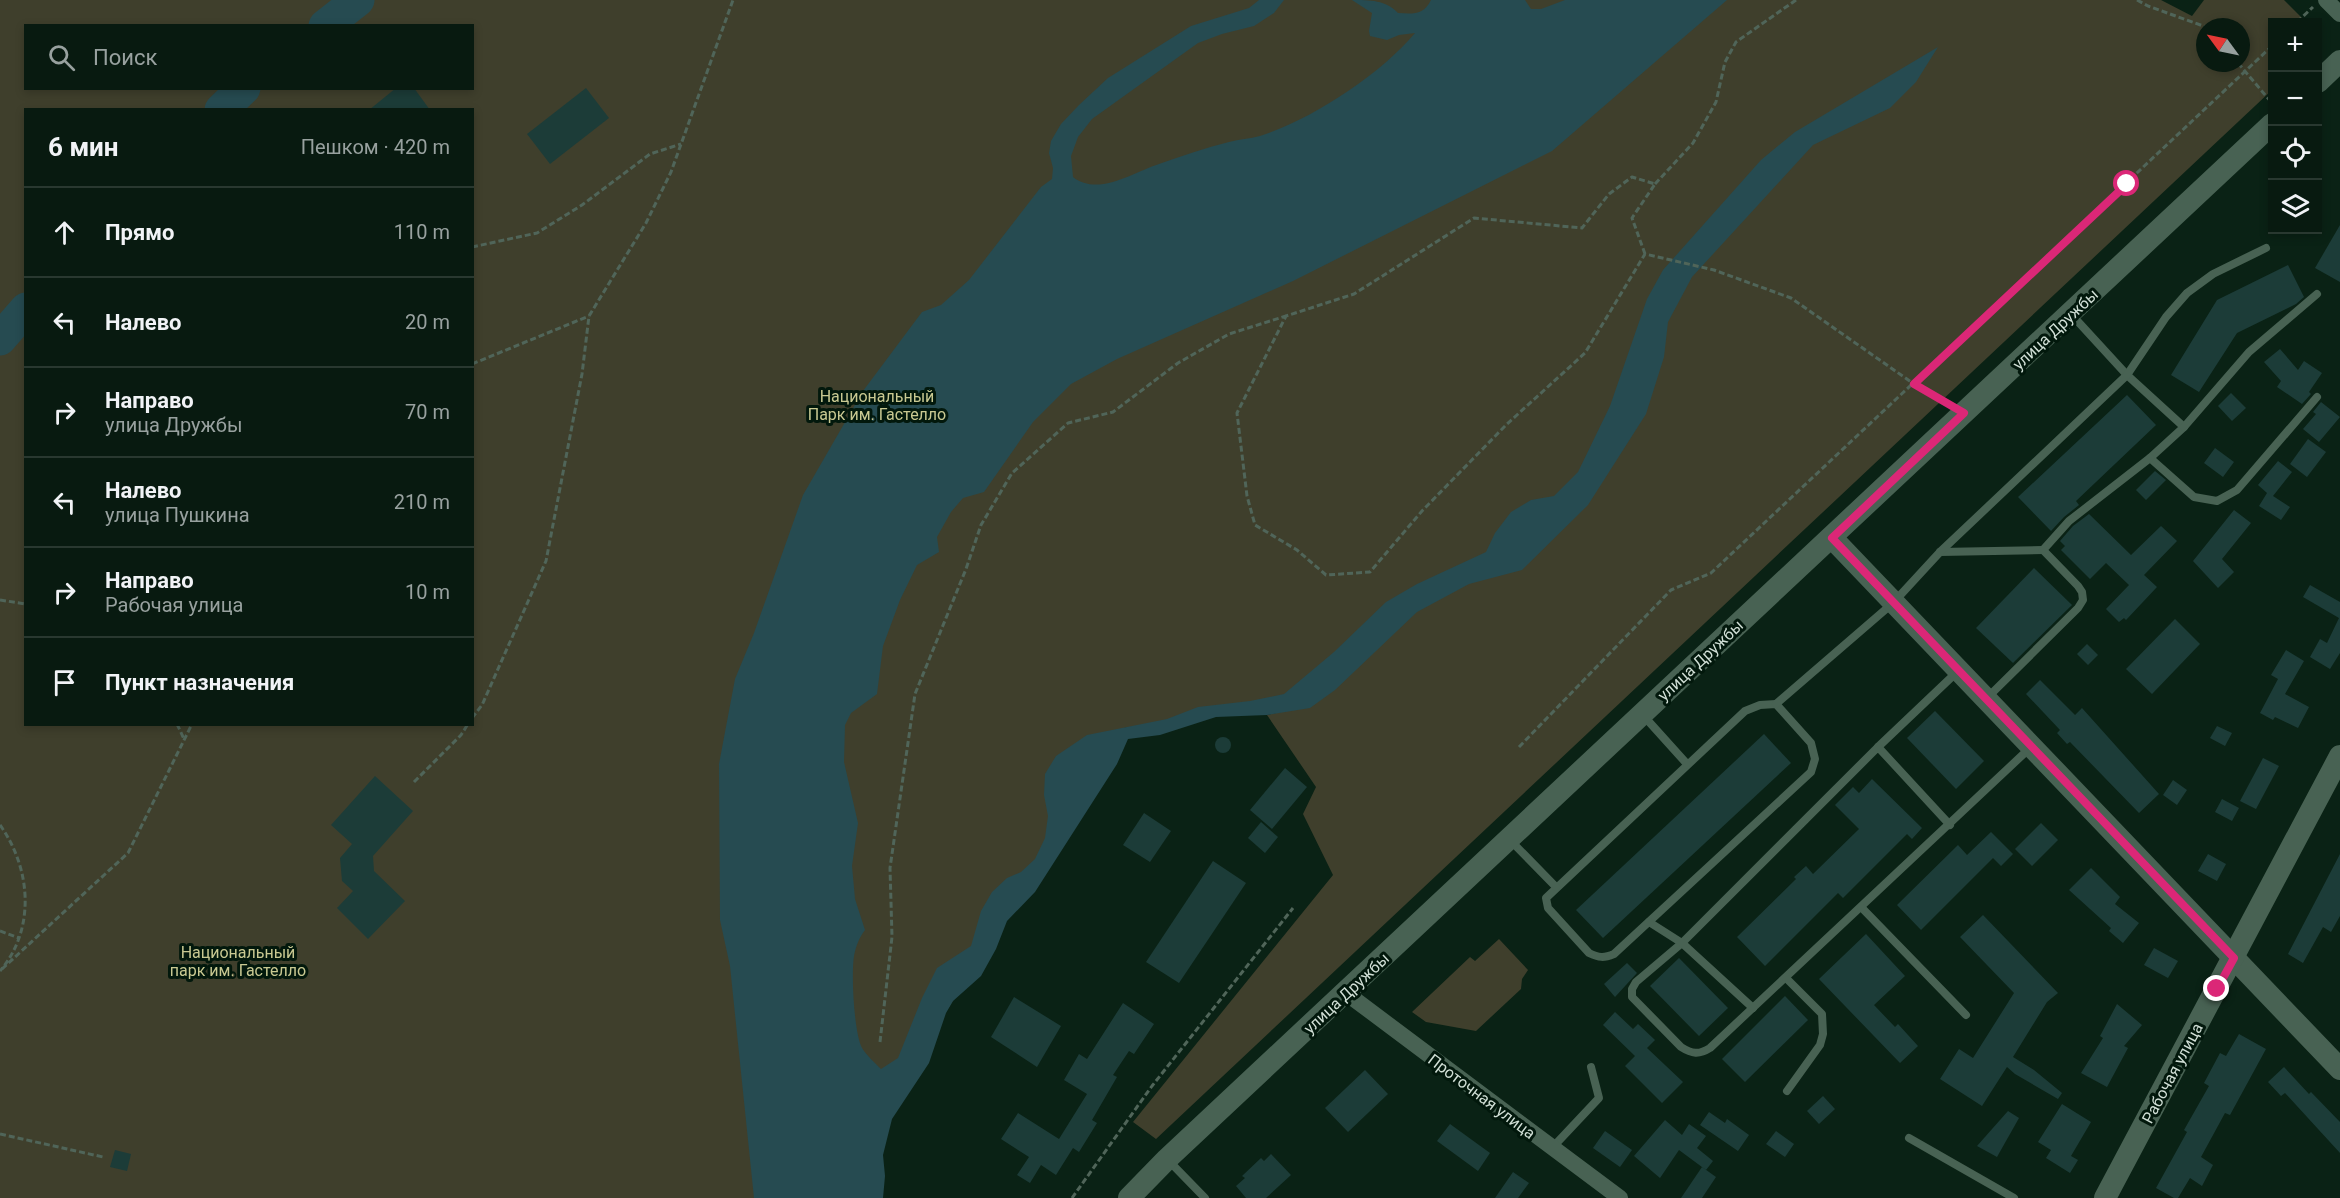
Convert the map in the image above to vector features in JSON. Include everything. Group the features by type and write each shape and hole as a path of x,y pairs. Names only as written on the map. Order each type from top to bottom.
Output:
{"main road":[{"path":"2322,78 2340,61"},
{"name":"улица Дружбы","path":"1129,1198 1167,1159 2270,126"},
{"path":"1832,538 2340,1070"},
{"name":"Рабочая улица","path":"2105,1198 2340,756"}],"street":[{"path":"2326,0 2340,14"},
{"name":"Проточная улица","path":"1346,993 1620,1198"}],"lane":[{"path":"1776,704 1811,743 1815,759 1811,772 1614,954 1605,958 1589,953 1548,908 1546,898 1556,887 1745,711 1760,705 1776,704 1893,603 1940,552 2127,375 2166,317 2187,293 2213,274 2266,248"},
{"path":"2043,550 2069,521 2150,458 2184,427 2248,352 2317,294"},
{"path":"2071,314 2127,375 2184,427"},
{"path":"2150,458 2194,497 2217,501 2237,490 2318,397"},
{"path":"1940,552 2043,550 2082,592 2083,600 2078,608 1986,700"},
{"path":"1958,671 1878,747 1682,944 1636,982 1632,988 1632,997 1637,1004 1680,1047 1689,1052 1701,1054 1786,978 2031,747"},
{"path":"1641,714 1687,764"},
{"path":"1878,747 1950,825"},
{"path":"1510,839 1556,887"},
{"path":"1861,907 1966,1015"},
{"path":"1649,922 1682,944 1753,1008"},
{"path":"1786,978 1822,1014 1823,1034 1815,1055 1787,1091"},
{"path":"1552,1148 1599,1098 1591,1067"},
{"path":"1909,1138 2014,1198"},
{"path":"1167,1159 1205,1198"}],"path":[{"path":"474,715 482,705 546,561 582,374 589,316 646,223 671,172 733,0"},
{"path":"1286,316 1237,413 1246,496 1255,525 1297,550 1326,575 1370,572 1422,511 1507,424 1585,353 1644,254 1632,218 1655,184 1693,143 1716,102 1725,62 1736,42 1796,0"},
{"path":"2137,0 2196,23"},
{"path":"2301,18 2320,0"},
{"path":"2250,67 2268,50"},
{"path":"1519,747 1671,590 1711,573 2245,72 2268,98"},
{"path":"474,247 537,233 582,205 650,154 681,144"},
{"path":"880,1042 892,937 890,868 915,694 966,569 981,525 1012,473 1068,423 1113,412 1178,363 1229,334 1354,294 1474,218 1582,228 1609,194 1632,177 1655,184"},
{"path":"1644,254 1714,270 1791,298 1914,384 1964,413"},
{"path":"474,363 589,316"},
{"path":"0,600 24,604"},
{"path":"178,726 184,740"},
{"path":"1,970 128,854 191,726"},
{"path":"414,783 461,735 467,726"},
{"path":"0,825 10,839 22,869 26,894 25,915 19,938 1,970"},
{"path":"1072,1198 1152,1086 1293,908"},
{"path":"0,931 19,938"},
{"path":"0,1134 103,1157"}],"green space":[{"name":"Национальный Парк им. Гастелло","path":"0,0 2161,0 2192,16 2204,0 2284,0 2302,18 2268,18 2268,94 1156,1139 1133,1122 1333,875 1303,814 1316,787 1267,715 1281,712 1275,704 1124,728 878,1120 865,1198 0,1198"},
{"path":"1499,939 1528,970 1522,979 1521,989 1476,1031 1426,1022 1412,1012 1470,957 1475,961"}],"water":[{"path":"1259,0 1284,0 1274,13 1254,26 1198,43 1092,119 1078,137 1071,156 1073,177 1083,183 1093,185 1116,181 1194,152 1280,129 1344,94 1384,64 1415,33 1399,35 1387,40 1370,36 1372,13 1352,0 1377,2 1388,5 1398,13 1408,14 1421,11 1431,0 1525,0 1531,9 1541,9 1565,0 1727,0 1552,151 1293,281 1117,359 1071,384 1033,422 984,492 963,498 951,512 937,537 939,552 917,565 900,600 883,646 877,694 851,713 845,725 844,762 858,823 852,866 855,899 865,930 854,956 855,1017 862,1048 881,1069 898,1058 922,998 937,968 971,946 981,911 992,892 1007,878 1021,872 1035,859 1045,838 1048,816 1044,795 1045,774 1056,756 1087,735 1167,719 1198,707 1250,701 1284,694 1334,652 1386,602 1417,584 1486,552 1495,533 1511,512 1531,500 1554,496 1578,472 1610,406 1647,299 1663,270 1761,160 1795,132 1938,47 1916,82 1890,108 1813,145 1692,277 1668,322 1664,357 1646,414 1588,505 1522,570 1469,584 1417,612 1335,690 1310,708 1267,715 1216,717 1160,735 1128,739 1117,764 1035,892 1007,921 996,949 981,976 953,1001 946,1013 929,1063 892,1119 883,1155 885,1176 883,1198 754,1198 730,966 720,920 719,764 735,679 754,633 803,495 863,391 922,312 941,305 969,280 1041,187 1052,179 1053,168 1049,153 1051,141 1061,124 1108,78 1191,26 1249,8"}],"building":[{"path":"586,88 609,118 550,164 527,134"},
{"path":"394,90 415,90 429,108 371,108"},
{"path":"2340,225 2340,282 2315,268"},
{"path":"2288,265 2304,297 2296,304 2237,333 2199,392 2171,375 2217,300"},
{"path":"2280,349 2298,370 2304,361 2322,373 2309,392 2311,394 2302,404 2277,387 2281,381 2264,362"},
{"path":"2231,393 2246,408 2232,421 2218,406"},
{"path":"2127,395 2156,425 2076,501 2079,505 2051,531 2018,497"},
{"path":"2321,402 2340,417 2319,442 2303,429 2316,414 2313,412"},
{"path":"2308,439 2326,452 2307,477 2290,464"},
{"path":"2215,448 2234,462 2223,477 2204,463"},
{"path":"2278,461 2292,472 2273,496 2290,507 2281,520 2259,506 2267,493 2258,485"},
{"path":"2155,471 2166,480 2146,500 2136,490"},
{"path":"2234,510 2251,523 2222,559 2234,572 2218,588 2193,561"},
{"path":"2089,514 2131,555 2161,526 2177,541 2144,575 2157,587 2126,620 2124,618 2119,622 2106,609 2129,585 2106,563 2090,579 2061,550 2065,546 2060,541 2073,526"},
{"path":"2034,568 2072,605 2013,663 1976,628"},
{"path":"2310,585 2340,602 2340,653 2330,669 2310,657 2320,639 2327,643 2339,618 2303,597"},
{"path":"2175,619 2200,644 2152,694 2126,669"},
{"path":"2087,644 2098,655 2088,665 2077,654"},
{"path":"2286,650 2304,661 2285,694 2309,707 2298,728 2260,713 2278,679 2271,675"},
{"path":"2040,680 2075,715 2082,708 2159,794 2139,813 2070,742 2067,744 2057,733 2060,730 2026,694"},
{"path":"1935,711 1984,761 1956,789 1907,738"},
{"path":"2217,726 2232,733 2225,746 2210,738"},
{"path":"1764,734 1791,763 1603,938 1576,910"},
{"path":"1220,737 1226,737 1231,745 1229,751 1220,753 1215,748 1215,742"},
{"path":"2263,758 2279,766 2256,809 2240,801"},
{"path":"1285,768 1307,787 1272,829 1250,810"},
{"path":"375,776 413,811 373,856 374,871 405,901 368,939 337,908 353,891 342,881 340,858 352,844 331,825"},
{"path":"1872,779 1922,828 1912,839 1907,834 1843,898 1838,893 1765,966 1737,937 1796,879 1794,877 1806,866 1813,874 1859,829 1835,805 1853,787 1859,793"},
{"path":"2173,780 2187,790 2177,805 2163,795"},
{"path":"2222,799 2239,808 2232,821 2215,812"},
{"path":"1144,813 1171,831 1150,862 1123,845"},
{"path":"1261,822 1278,837 1265,853 1248,838"},
{"path":"2041,823 2058,840 2032,866 2015,849"},
{"path":"1991,832 2013,854 2001,866 1993,858 1921,930 1897,905 1958,845 1967,855"},
{"path":"2208,854 2226,864 2217,881 2198,871"},
{"path":"2340,854 2340,916 2331,932 2323,927 2303,963 2288,954"},
{"path":"1213,861 1246,883 1179,983 1146,962"},
{"path":"2091,868 2120,897 2115,904 2139,923 2123,943 2109,931 2111,928 2069,890"},
{"path":"1983,915 2058,993 2047,1002 2013,1057 2034,1070 2062,1093 2058,1099 2007,1067 1982,1106 1940,1079 1959,1049 1973,1058 2014,993 1960,937"},
{"path":"1866,934 1905,976 1874,1005 1895,1027 1898,1024 1918,1046 1900,1063 1819,979"},
{"path":"2154,948 2178,961 2168,978 2144,965"},
{"path":"1679,958 1728,1008 1699,1036 1650,986"},
{"path":"1627,963 1637,973 1615,997 1604,984"},
{"path":"1785,996 1808,1020 1745,1082 1722,1059"},
{"path":"1014,997 1061,1026 1037,1067 991,1037"},
{"path":"1123,1003 1154,1024 1134,1054 1129,1051 1113,1075 1117,1077 1092,1120 1097,1123 1079,1152 1073,1148 1056,1175 1041,1165 1030,1183 1017,1175 1029,1157 1001,1139 1018,1113 1059,1139 1087,1094 1064,1080 1079,1054 1087,1059"},
{"path":"2117,1004 2142,1025 2124,1046 2128,1048 2107,1087 2081,1073 2103,1038 2100,1036"},
{"path":"1615,1012 1633,1029 1638,1024 1655,1040 1647,1048 1683,1082 1662,1103 1625,1066 1635,1056 1603,1025"},
{"path":"2239,1034 2266,1049 2230,1115 2225,1113 2201,1157 2213,1165 2202,1186 2190,1178 2178,1198 2174,1198 2156,1188 2187,1132 2184,1130 2209,1086 2204,1083 2220,1053 2226,1056"},
{"path":"2284,1067 2340,1122 2340,1153 2285,1093 2281,1096 2268,1082"},
{"path":"1365,1070 1388,1094 1348,1132 1325,1108"},
{"path":"1823,1096 1835,1109 1819,1124 1807,1111"},
{"path":"2062,1104 2091,1122 2071,1156 2078,1160 2070,1173 2046,1158 2051,1150 2038,1142"},
{"path":"2008,1111 2019,1118 1997,1157 1977,1146"},
{"path":"1709,1112 1725,1123 1727,1119 1749,1135 1738,1151 1700,1125"},
{"path":"1665,1120 1682,1135 1689,1124 1706,1136 1697,1148 1713,1161 1706,1170 1679,1150 1660,1178 1634,1156"},
{"path":"1450,1124 1490,1153 1478,1171 1437,1141"},
{"path":"1605,1131 1632,1150 1620,1167 1593,1148"},
{"path":"1776,1131 1794,1144 1785,1157 1766,1144"},
{"path":"115,1150 131,1154 127,1171 110,1167"},
{"path":"1271,1154 1291,1175 1266,1198 1246,1198 1236,1186 1245,1178 1242,1176 1261,1158 1264,1161"},
{"path":"1702,1167 1716,1177 1702,1198 1681,1198"},
{"path":"1513,1172 1529,1183 1518,1198 1495,1198"}],"waterway":[{"path":"328,24 358,0"},
{"path":"223,108 242,90"},
{"path":"0,339 24,311"}],"route":[{"path":"2127,184 1914,384 1964,413 1832,538 2234,958 2217,989"}],"park label":[{"name":"Национальный парк им. Гастелло","path":"238,961"}]}
